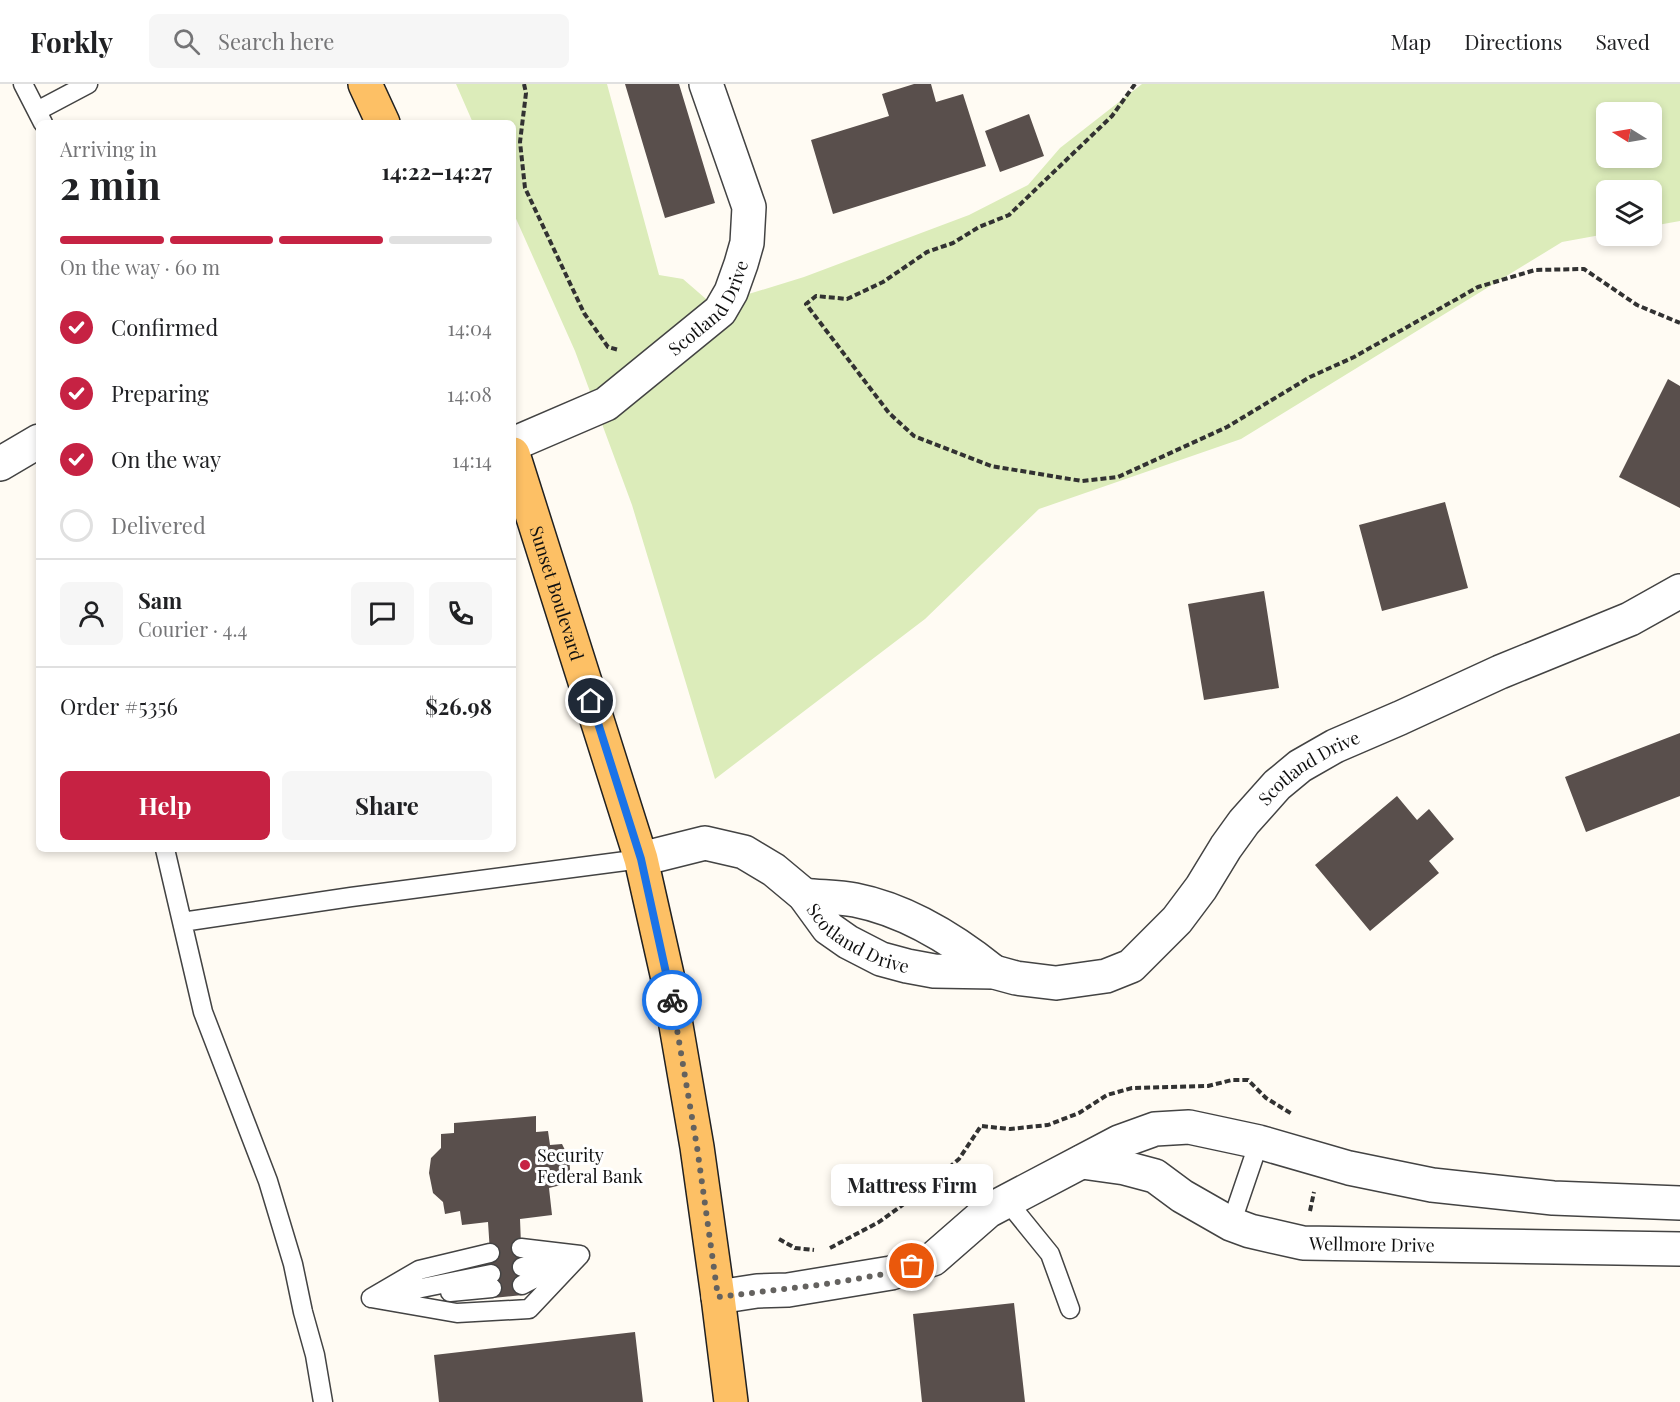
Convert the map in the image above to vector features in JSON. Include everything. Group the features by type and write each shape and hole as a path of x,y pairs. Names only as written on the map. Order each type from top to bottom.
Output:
{"main road":[{"path":"365,84 382,120"},
{"name":"Sunset Boulevard","path":"516,463 641,859 668,979 697,1147 731,1402"}],"street":[{"name":"Scotland Drive","path":"516,443 606,404 720,311 731,292 747,243 749,207 706,84"},
{"path":"0,464 36,443"},
{"name":"Scotland Drive","path":"641,859 705,843 744,852 774,870 804,896 828,928 848,942 881,959 907,966 934,971 994,972 1016,978 1056,983 1106,976 1131,966 1178,921 1244,822 1277,785 1300,765 1335,746 1500,672 1630,619 1680,591"},
{"name":"Scotland Drive","path":"804,896 855,900 912,919 965,949 994,972"},
{"path":"718,1297 758,1291 788,1290 891,1273 933,1258 988,1211 1119,1142 1155,1129 1189,1127 1259,1142 1349,1168 1432,1185 1553,1198 1680,1203"},
{"name":"Wellmore Drive","path":"1082,1162 1125,1168 1155,1176 1182,1196 1231,1224 1250,1231 1303,1243 1680,1249"}],"lane":[{"path":"23,84 40,117 88,84"},
{"path":"166,852 203,1012 239,1102 274,1202 315,1355 323,1402"},
{"path":"182,922 641,859"},
{"path":"1231,1224 1259,1142"},
{"path":"1007,1201 1050,1254 1070,1310"},
{"path":"521,1248 580,1255"},
{"path":"371,1298 419,1270 490,1253"},
{"path":"522,1276 580,1255"},
{"path":"371,1298 457,1313 529,1309 580,1255"},
{"path":"371,1298 492,1281"}],"path":[{"path":"524,84 526,93 520,142 525,188 584,313 608,347 630,354"},
{"path":"1136,84 1112,116 1009,215 979,227 953,243 927,252 883,282 847,299 816,296 806,304 889,413 914,436 991,466 1082,481 1118,477 1227,427 1310,377 1354,357 1478,287 1535,270 1584,269 1637,305 1680,323"}],"green space":[{"path":"456,84 607,84 659,275 683,279 713,305 804,277 969,215 1028,185 1060,148 1142,84 1680,84 1680,221 1662,224 1662,180 1596,180 1596,236 1562,242 1241,439 1039,509 925,619 715,779 632,505 575,351 516,219 516,120 472,120"}],"building":[{"path":"625,84 679,84 715,203 665,218"},
{"path":"914,84 931,84 936,102 963,94 986,166 833,214 811,140 889,116 882,94"},
{"path":"1029,114 1044,156 1000,172 985,131"},
{"path":"1668,379 1680,386 1680,508 1619,477"},
{"path":"1445,502 1468,588 1382,611 1359,525"},
{"path":"1264,591 1279,688 1204,700 1188,604"},
{"path":"1680,733 1680,796 1586,832 1565,777"},
{"path":"1397,796 1417,820 1429,809 1454,839 1429,861 1439,873 1370,931 1315,865"},
{"path":"536,1116 536,1132 548,1131 550,1145 562,1144 569,1158 570,1169 565,1184 549,1188 552,1215 520,1219 523,1295 493,1298 488,1222 462,1225 460,1211 445,1214 443,1202 433,1193 429,1173 431,1158 441,1148 441,1134 454,1133 454,1123"},
{"path":"1014,1303 1025,1402 922,1402 913,1314"},
{"path":"635,1332 643,1402 439,1402 434,1355"}],"way so far":[{"path":"672,1000 697,1147 718,1297 826,1284 891,1273 912,1266"}],"place":[{"name":"Security Federal Bank","path":"525,1165"},
{"name":"Mattress Firm","path":"912,1266"}],"route":[{"path":"591,701 641,859 672,1000"}]}
